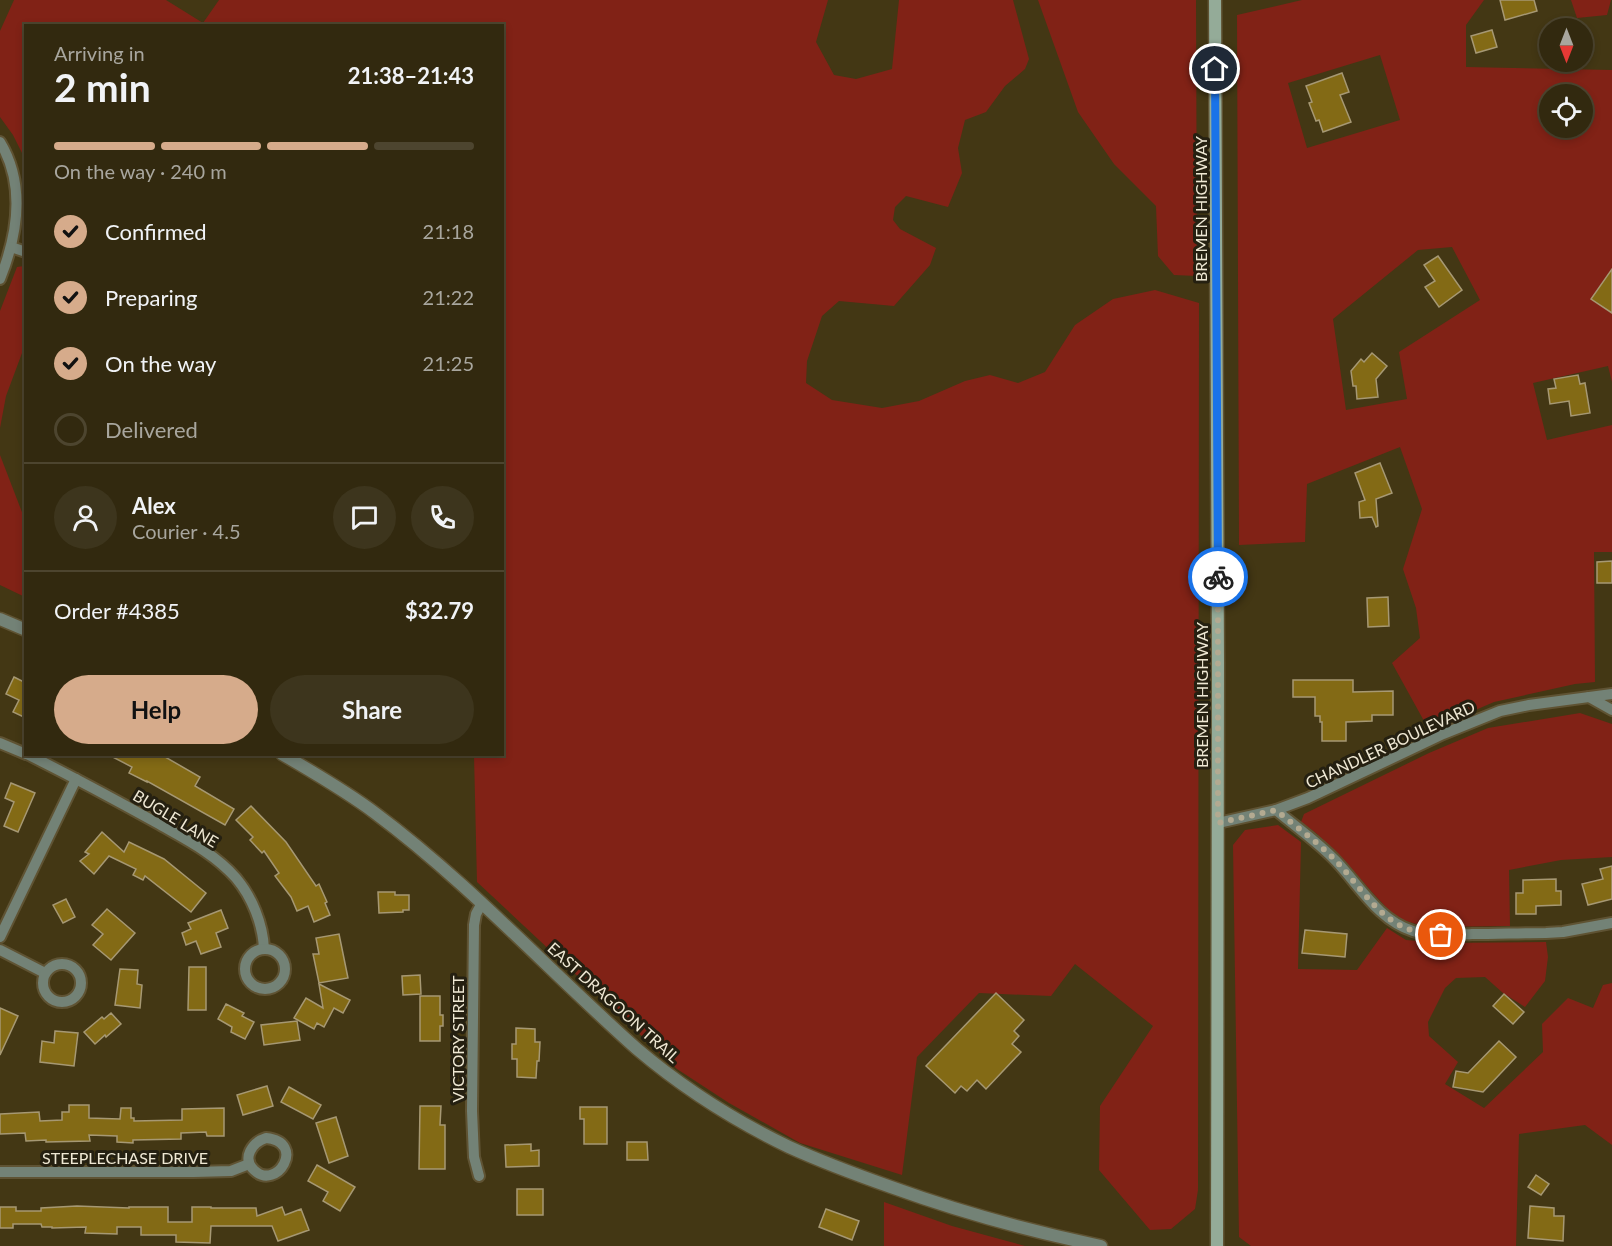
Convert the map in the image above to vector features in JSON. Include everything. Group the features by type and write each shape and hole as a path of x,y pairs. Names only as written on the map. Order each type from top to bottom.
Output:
{"main road":[{"name":"BREMEN HIGHWAY","path":"1215,0 1218,640 1217,1246"}],"street":[{"path":"0,142 11,165 18,211 11,247 0,279"},
{"path":"11,247 24,251"},
{"path":"0,620 24,629"},
{"name":"CHANDLER BOULEVARD","path":"1218,823 1276,810 1308,798 1473,721 1500,711 1612,694"},
{"path":"1589,697 1612,710"},
{"name":"BUGLE LANE","path":"0,743 24,753"},
{"name":"BUGLE LANE","path":"30,756 206,850 222,863 248,895 263,933 264,949"},
{"name":"EAST DRAGOON TRAIL","path":"285,756 373,811 459,881 659,1068 693,1092 751,1127 791,1148 925,1199 989,1220 1101,1246"},
{"path":"0,937 76,779"},
{"path":"1276,810 1330,855 1384,915 1405,928 1441,935 1546,933 1612,923"},
{"name":"VICTORY STREET","path":"479,1176 474,1157 471,1056 474,925 476,914 482,903"},
{"path":"0,950 45,973"},
{"name":"STEEPLECHASE DRIVE","path":"0,1172 231,1171 249,1164"}],"shaded area":[{"path":"14,0 166,0 203,23 219,0 828,0 816,42 834,75 856,79 892,69 899,0 1013,0 1029,59 1025,69 1005,86 986,112 965,120 958,148 962,173 948,207 906,196 895,207 893,220 900,229 936,248 930,265 894,306 839,301 822,316 807,361 806,383 832,400 882,408 919,401 965,381 990,375 1018,383 1045,372 1075,325 1113,299 1155,290 1199,303 1198,1190 1195,1209 1171,1229 1150,1230 1099,1170 1100,1106 1153,1026 1075,964 1051,996 979,993 917,1057 902,1175 800,1143 729,1103 677,1069 477,882 474,756 504,756 504,24 24,24 24,157 13,135 0,117 0,31"},
{"path":"1038,0 1196,0 1197,276 1174,275 1158,256 1156,206 1114,164 1078,112"},
{"path":"1302,0 1484,0 1466,25 1466,67 1539,68 1539,72 1612,70 1612,382 1608,366 1533,383 1547,440 1612,425 1612,552 1594,552 1595,682 1575,684 1494,702 1429,730 1392,663 1420,638 1416,608 1403,569 1422,509 1400,447 1307,484 1305,542 1239,545 1237,15","holes":["1380,55 1400,120 1307,148 1288,83","1452,247 1480,300 1399,352 1407,399 1346,410 1333,319 1418,250"]},
{"path":"1571,0 1611,0 1607,15 1577,18"},
{"path":"24,266 24,348 6,396 0,428 0,311 17,267"},
{"path":"0,455 24,517 24,597 0,585"},
{"path":"1580,713 1612,724 1612,857 1561,860 1509,870 1510,926 1426,927 1396,918 1345,861 1301,822 1304,814 1429,753 1488,728"},
{"path":"1278,825 1301,842 1298,969 1357,970 1387,928 1406,940 1443,943 1546,942 1548,957 1545,981 1525,1007 1503,993 1485,977 1456,978 1445,988 1428,1022 1429,1036 1458,1062 1445,1084 1484,1108 1543,1052 1542,1024 1568,998 1593,1008 1603,985 1612,983 1612,1145 1585,1125 1519,1134 1516,1246 1251,1246 1239,1237 1233,845 1245,830"},
{"path":"884,1202 952,1226 1025,1246 884,1246"}],"building":[{"path":"1500,0 1534,0 1537,11 1505,20"},
{"path":"1492,30 1497,47 1476,53 1471,36"},
{"path":"1342,73 1349,92 1340,95 1351,122 1323,132 1309,103 1312,102 1306,86"},
{"path":"1438,256 1462,290 1439,307 1425,287 1435,281 1424,265"},
{"path":"1612,269 1612,313 1591,299"},
{"path":"1372,353 1387,366 1376,379 1378,397 1357,399 1351,371 1361,359 1364,362"},
{"path":"1578,375 1580,384 1585,383 1590,413 1571,416 1569,401 1550,404 1548,389 1556,388 1554,379"},
{"path":"1380,463 1392,493 1376,499 1378,526 1376,527 1372,517 1360,518 1359,502 1365,500 1355,473"},
{"path":"1612,561 1612,583 1597,583 1597,562"},
{"path":"1388,597 1389,626 1368,627 1367,598"},
{"path":"14,677 24,682 24,717 13,712 19,700 6,694"},
{"path":"1293,680 1353,680 1353,692 1393,691 1393,715 1372,715 1372,721 1346,722 1346,741 1322,741 1322,722 1320,722 1320,716 1315,716 1315,697 1293,697"},
{"path":"111,756 163,756 200,777 195,786 234,809 225,825 129,773 132,767"},
{"path":"11,783 35,793 18,832 4,826 14,802 5,798"},
{"path":"251,806 286,842 316,886 319,884 330,915 314,922 308,906 297,911 291,897 275,876 279,873 264,851 262,853 250,840 253,837 236,820"},
{"path":"102,832 124,852 129,842 164,859 206,893 191,912 145,876 143,880 133,875 136,869 109,856 94,874 80,861 89,854 85,852"},
{"path":"1612,866 1612,899 1588,905 1582,884 1603,879 1600,869"},
{"path":"1556,879 1556,891 1561,891 1561,905 1536,906 1536,914 1516,914 1516,893 1523,893 1523,880"},
{"path":"378,892 409,895 409,910 379,913"},
{"path":"66,899 75,917 63,923 53,905"},
{"path":"107,909 135,933 111,960 93,945 103,934 92,925"},
{"path":"221,910 228,928 216,933 221,947 201,954 196,941 186,945 182,933 191,929 188,923"},
{"path":"1305,930 1347,934 1345,957 1302,953"},
{"path":"339,934 348,978 319,983 313,954 319,954 316,938"},
{"path":"189,967 206,967 206,1010 188,1010"},
{"path":"120,969 138,970 137,984 142,985 140,1008 115,1005"},
{"path":"420,975 421,994 403,995 402,976"},
{"path":"319,984 350,1000 343,1013 334,1008 324,1027 317,1023 314,1029 294,1018 306,998 323,1008"},
{"path":"996,993 1024,1020 1014,1031 1019,1036 1012,1044 1021,1052 986,1089 977,1080 967,1091 961,1086 955,1093 926,1066"},
{"path":"1504,994 1524,1012 1513,1024 1493,1006"},
{"path":"420,996 440,996 440,1015 443,1015 443,1026 440,1026 440,1041 420,1041"},
{"path":"226,1004 244,1013 242,1016 254,1022 245,1039 231,1032 232,1027 218,1019"},
{"path":"0,1008 18,1016 0,1055"},
{"path":"111,1013 121,1024 95,1044 84,1032 102,1017 104,1019"},
{"path":"297,1021 300,1040 264,1045 261,1025"},
{"path":"516,1028 535,1029 535,1042 540,1042 536,1078 517,1077 517,1059 512,1059 512,1044 516,1044"},
{"path":"55,1031 78,1033 74,1066 40,1062 42,1041 54,1043"},
{"path":"1499,1041 1516,1057 1483,1092 1453,1087 1456,1071 1468,1073"},
{"path":"267,1086 273,1106 243,1115 237,1095"},
{"path":"289,1087 321,1105 313,1119 281,1102"},
{"path":"69,1105 89,1105 89,1118 120,1119 121,1108 131,1108 131,1118 134,1118 134,1121 182,1120 182,1109 224,1108 224,1136 207,1136 206,1132 181,1133 181,1139 133,1140 133,1143 117,1142 117,1136 89,1135 90,1141 46,1142 46,1140 26,1141 25,1133 0,1134 0,1114 39,1112 40,1121 62,1120 62,1112 69,1112"},
{"path":"420,1106 441,1106 440,1125 445,1125 445,1169 419,1169"},
{"path":"580,1107 607,1107 607,1144 584,1144 584,1119 580,1119"},
{"path":"336,1117 348,1156 329,1163 316,1123"},
{"path":"627,1142 647,1142 648,1160 627,1160"},
{"path":"531,1144 531,1151 539,1150 539,1166 506,1167 505,1145"},
{"path":"317,1165 355,1187 340,1211 323,1201 328,1192 308,1181"},
{"path":"1536,1175 1549,1184 1541,1195 1528,1187"},
{"path":"517,1189 543,1189 543,1215 517,1215"},
{"path":"1530,1206 1554,1208 1554,1216 1564,1216 1563,1241 1528,1238"},
{"path":"0,1207 16,1207 16,1211 41,1211 41,1208 168,1207 168,1222 192,1222 192,1207 256,1208 257,1216 282,1207 285,1215 301,1209 309,1230 278,1241 272,1226 211,1226 210,1243 176,1242 176,1235 141,1235 141,1227 117,1227 117,1234 85,1233 86,1227 52,1228 42,1227 41,1224 13,1224 13,1228 0,1228"},
{"path":"826,1209 859,1221 852,1240 819,1227"}],"way so far":[{"path":"1218,577 1218,823 1276,810 1336,861 1384,915 1405,928 1441,935"}],"route":[{"path":"1215,69 1218,577"}]}
